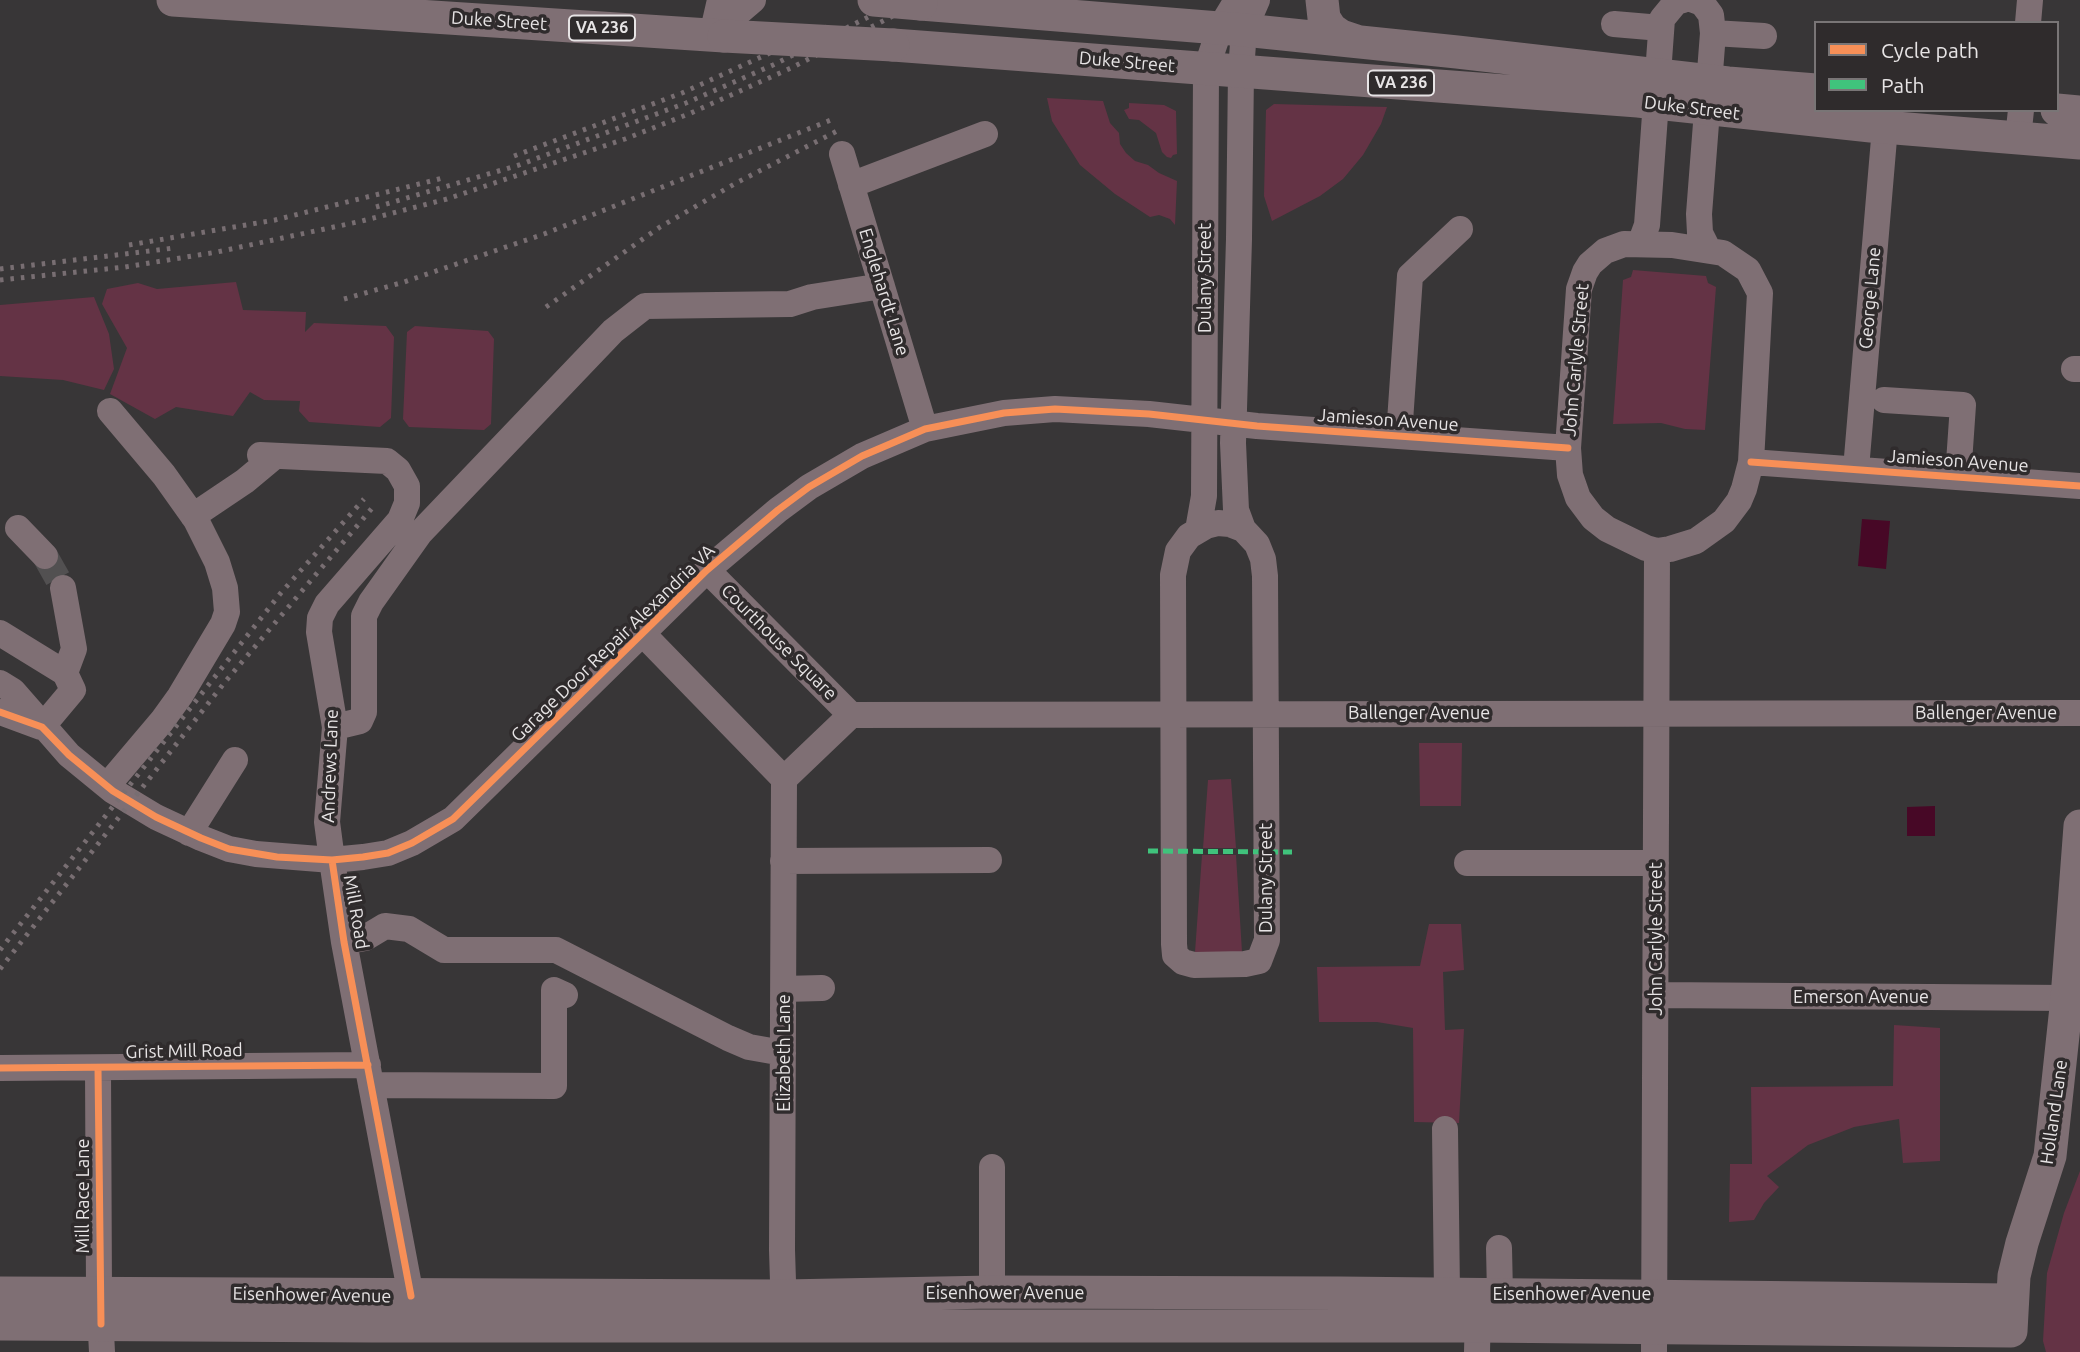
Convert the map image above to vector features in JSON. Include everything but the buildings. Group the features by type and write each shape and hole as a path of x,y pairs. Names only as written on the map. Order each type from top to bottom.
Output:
{"main road":[{"name":"Duke Street","path":"173,0 893,45 1206,69 1657,89"},
{"name":"Duke Street","path":"874,0 1234,19 1356,41 1709,95 1885,127 2019,124 2080,143"},
{"path":"1321,0 1324,18 1331,29 1356,41"},
{"name":"Duke Street","path":"1709,95 1814,90"},
{"path":"2059,110 2080,112"},
{"name":"Holland Lane","path":"2012,1328 2022,1243 2050,1156 2067,998 2080,826"},
{"name":"Eisenhower Avenue","path":"0,1324 416,1325 784,1311 992,1292 1654,1295 2012,1328"},
{"name":"Eisenhower Avenue","path":"0,1293 100,1323"},
{"name":"Eisenhower Avenue","path":"784,1311 1477,1339 1654,1340 2012,1328"}],"street":[{"path":"718,36 720,0"},
{"path":"718,36 753,0"},
{"path":"1234,19 1257,0"},
{"path":"1640,244 1647,225 1661,27 1667,11 1682,0"},
{"path":"1694,0 1702,3 1711,15 1713,33 1699,214 1700,233 1708,249"},
{"path":"2028,21 2030,0"},
{"name":"Dulany Street","path":"1234,19 1241,71 1233,424 1234,490 1236,510 1244,529 1257,544 1263,559 1265,576 1267,940 1259,961 1245,964 1194,965 1183,962 1175,955 1174,944 1173,575 1178,551 1189,536 1198,530 1204,496 1206,69 1234,19"},
{"path":"1614,24 1661,27"},
{"path":"1713,33 1764,36"},
{"name":"George Lane","path":"1856,469 1874,353 1885,127"},
{"path":"851,185 985,134"},
{"name":"Englehardt Lane","path":"842,154 925,429"},
{"path":"1399,436 1410,276 1460,229"},
{"name":"John Carlyle Street","path":"1624,244 1708,249 1723,253 1748,271 1760,293 1751,462 1739,501 1724,522 1696,541 1657,551 1617,535 1593,518 1572,485 1568,448 1579,289 1585,272 1605,251 1624,244"},
{"path":"335,727 360,720 364,712 364,616 420,533 613,331 645,306 790,304 812,297 882,286"},
{"path":"1884,400 1963,405 1958,477"},
{"name":"Garage Door Repair Alexandria VA","path":"332,860 388,852 442,827 466,808 707,570 778,509 862,456 925,429 986,416 1055,409 1159,415 1206,421"},
{"path":"107,786 180,696 226,617 226,597 220,570 193,516 164,475 110,411"},
{"name":"Jamieson Avenue","path":"1206,421 1568,448"},
{"name":"Andrews Lane","path":"193,516 246,481 267,455 387,461 398,470 407,486 407,503 400,520 327,604 320,618 319,632 335,727 327,822 332,860"},
{"name":"Jamieson Avenue","path":"1751,462 2080,486"},
{"path":"1198,530 1218,523 1244,529"},
{"path":"18,528 45,556"},
{"name":"John Carlyle Street","path":"1654,1340 1657,551"},
{"name":"Courthouse Square","path":"707,570 851,715"},
{"path":"63,588 74,649 65,673"},
{"path":"0,633 65,673 74,690 42,727"},
{"path":"643,634 784,779 851,715"},
{"name":"Mill Road","path":"0,683 13,691 69,755 107,786 156,817 229,849 256,855 332,860 344,942 416,1325"},
{"name":"Mill Road","path":"0,712 42,727"},
{"name":"Ballenger Avenue","path":"851,715 1264,712 2080,713"},
{"path":"189,832 235,760"},
{"name":"Elizabeth Lane","path":"784,779 784,1311"},
{"path":"783,862 989,860"},
{"path":"1467,863 1656,863"},
{"path":"344,942 365,937 385,926 409,929 444,950 556,950 729,1038 749,1047 783,1053"},
{"path":"784,989 822,988"},
{"name":"Grist Mill Road","path":"0,1068 369,1075 554,1086 554,990 565,995"},
{"name":"Emerson Avenue","path":"1656,995 2067,998"},
{"name":"Mill Race Lane","path":"98,1068 100,1323"},
{"path":"1445,1129 1475,1293 1477,1339"},
{"path":"992,1167 992,1292"},
{"path":"1475,1293 1499,1248"}],"shaded area":[{"path":"1047,98 1103,101 1110,123 1119,133 1120,144 1126,153 1135,161 1177,181 1175,225 1170,219 1159,215 1150,217 1115,194 1080,165 1052,121"},
{"path":"1129,103 1164,105 1176,111 1177,154 1171,158 1167,157 1162,152 1156,133 1139,120 1129,119 1124,110 1129,108"},
{"path":"1274,104 1387,107 1381,124 1363,155 1343,179 1320,196 1272,221 1264,196 1266,110"},
{"path":"1633,270 1706,276 1708,283 1716,287 1705,430 1685,429 1661,423 1613,424 1623,280 1631,277"},
{"path":"236,282 243,310 306,312 305,332 314,323 386,326 394,337 391,418 380,427 309,422 299,411 300,401 264,400 250,392 233,416 176,407 155,419 110,394 127,348 102,304 107,289 138,283 157,289"},
{"path":"94,297 109,334 114,369 104,390 63,380 0,376 0,305"},
{"path":"415,326 488,331 494,339 491,424 484,430 409,427 403,419 407,332"},
{"path":"1862,519 1890,521 1886,569 1858,566"},
{"path":"1419,743 1462,743 1461,806 1420,806"},
{"path":"1231,779 1236,848 1203,848 1208,780"},
{"path":"1935,806 1935,836 1907,836 1907,807"},
{"path":"1202,855 1236,855 1242,952 1195,952"},
{"path":"1429,924 1461,924 1464,970 1443,972 1445,1030 1464,1029 1459,1123 1414,1122 1413,1028 1377,1022 1319,1022 1317,967 1420,966"},
{"path":"1894,1025 1940,1028 1940,1161 1903,1163 1899,1119 1854,1127 1808,1145 1767,1176 1779,1187 1764,1203 1754,1220 1729,1222 1730,1164 1752,1164 1751,1087 1893,1086"},
{"path":"2080,1171 2080,1352 2046,1352 2043,1341 2047,1273 2064,1213"}],"tunnel":[{"path":"45,556 63,588"}],"railway":[{"path":"376,207 519,165 686,103 773,65 902,0"},
{"path":"0,280 125,267 217,252 362,221 447,199 625,139 691,113 791,68 924,0"},
{"path":"514,156 682,93 827,27"},
{"path":"344,299 404,282 544,234 836,118"},
{"path":"546,307 660,227 736,183 841,129"},
{"path":"129,245 275,220 447,177"},
{"path":"0,269 174,248"},
{"path":"0,950 280,594 364,499"},
{"path":"0,969 225,682 373,507"}],"marked path":[{"path":"1148,851 1292,852"}],"cycle path":[{"path":"0,712 42,727 69,755 113,791 156,817 229,849 277,857 332,860 388,853 412,843 453,819 707,570 778,510 809,487 862,456 925,429 1004,413 1055,409 1149,414 1257,426 1568,448"},
{"path":"1751,462 2080,486"},
{"path":"332,860 344,942 411,1296"},
{"path":"0,1068 368,1065"},
{"path":"98,1068 101,1324"}]}
